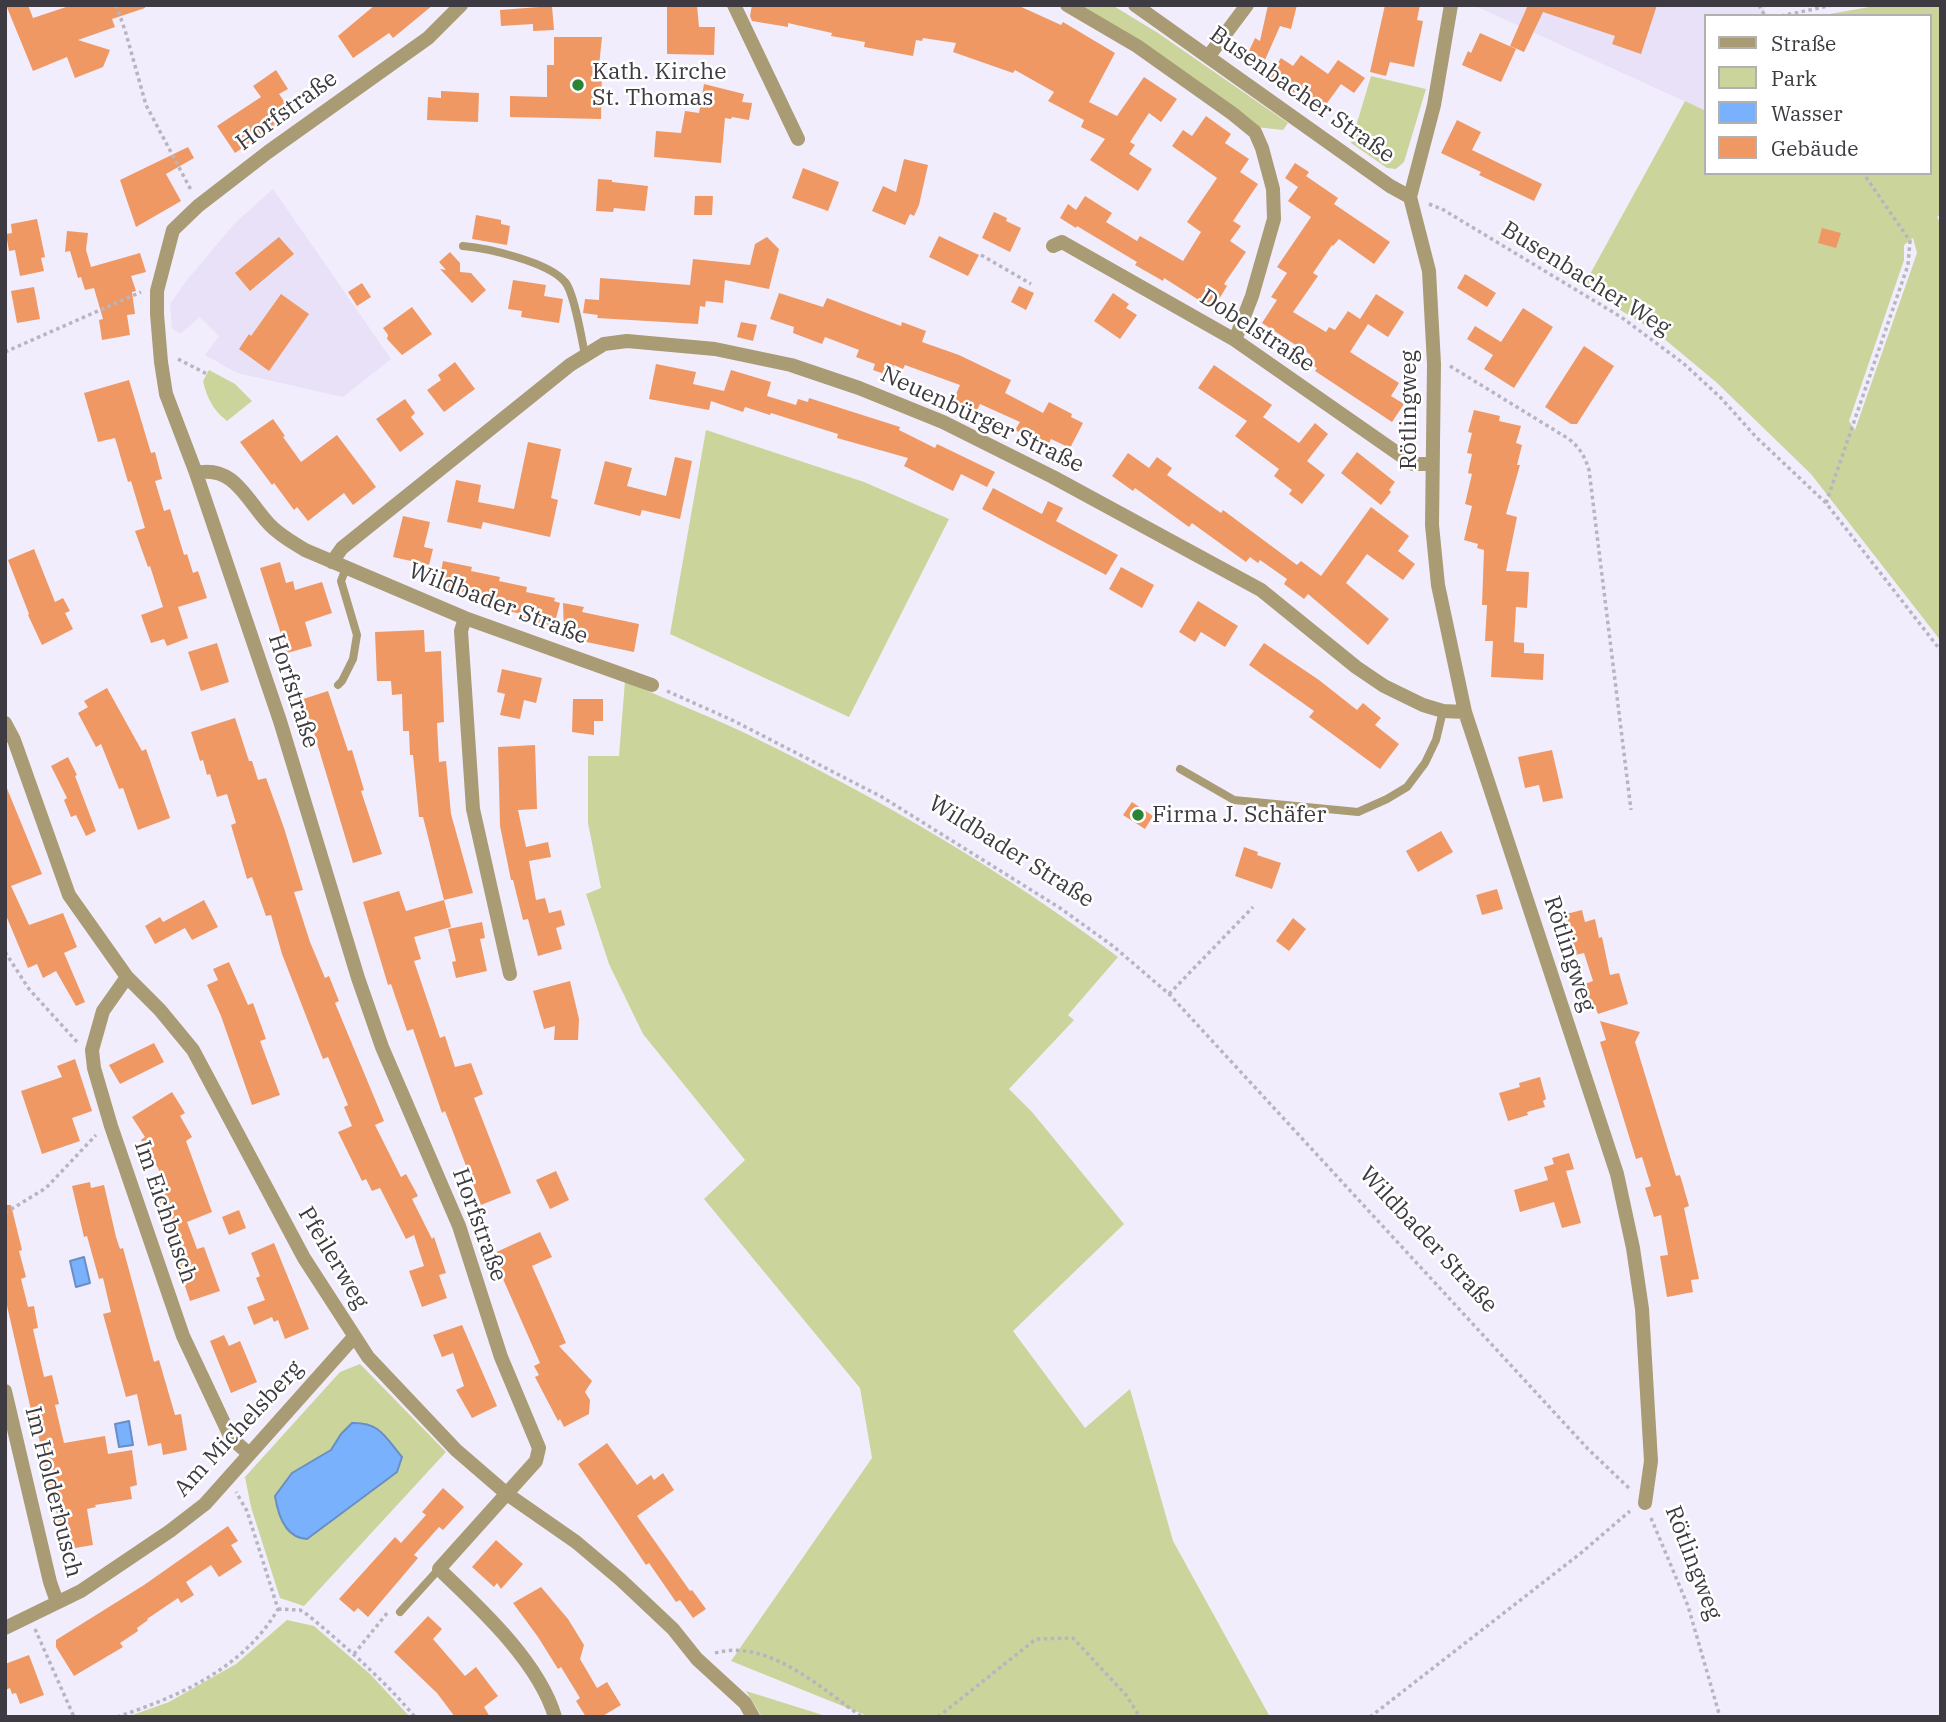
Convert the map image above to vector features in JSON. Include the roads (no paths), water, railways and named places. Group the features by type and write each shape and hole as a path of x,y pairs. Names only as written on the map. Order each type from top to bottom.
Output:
{"street":[{"name":"Horfstraße","path":"461,5 428,38 268,152 198,206 173,230 157,291 160,362 166,394 196,473 279,720 358,978 382,1047 459,1226 501,1357 539,1448 536,1461 507,1494"},
{"path":"734,5 798,139"},
{"path":"1067,5 1137,46 1255,132 1273,190 1275,219 1252,296 1235,340"},
{"name":"Busenbacher Straße","path":"1135,5 1390,186 1410,197"},
{"path":"1209,57 1247,5"},
{"path":"1410,197 1434,105 1451,5"},
{"name":"Rötlingweg","path":"1410,197 1429,271 1434,364 1432,525 1438,585 1465,712 1616,1174 1633,1248 1644,1335 1651,1461 1645,1503"},
{"name":"Dobelstraße","path":"1053,246 1062,242 1235,340 1413,464 1431,464"},
{"name":"Neuenbürger Straße","path":"339,565 342,548 585,355 604,344 627,341 715,349 791,365 859,388 943,422 1052,477 1261,590 1356,667 1384,686 1423,705 1443,711 1465,712"},
{"name":"Wildbader Straße","path":"196,473 208,470 231,480 268,523 304,550 465,618 652,685"},
{"path":"465,618 461,631 473,809 510,974"},
{"name":"Pfeilerweg","path":"5,723 14,740 69,895 127,977 160,1010 193,1050 304,1258 368,1357 456,1450 507,1494 595,1557 673,1629 697,1659 745,1703 754,1717"},
{"name":"Im Eichbusch","path":"127,977 103,1011 92,1050 94,1068 111,1126 183,1336 231,1438 248,1454"},
{"name":"Am Michelsberg","path":"5,1628 80,1591 170,1531 205,1504 354,1337"},
{"name":"Im Holderbusch","path":"5,1391 57,1602"},
{"path":"507,1494 439,1569 483,1612 519,1654 550,1701 555,1717"}],"lane":[{"path":"463,246 510,255 552,271 566,283 585,355"},
{"path":"338,685 352,659 357,635 339,565"},
{"path":"1180,769 1234,800 1358,812 1387,799 1406,786 1425,763 1436,740 1443,711"},
{"path":"400,1612 439,1569"}],"water":[{"path":"84,1257 90,1283 76,1287 70,1261"},
{"path":"129,1421 133,1445 119,1447 115,1424"},
{"path":"352,1423 369,1425 386,1437 402,1457 397,1472 307,1539 300,1538 284,1524 275,1496 292,1473 331,1450"}],"place":[{"name":"Kath. Kirche St. Thomas","path":"578,85"},
{"name":"Firma J. Schäfer","path":"1138,815"}]}
